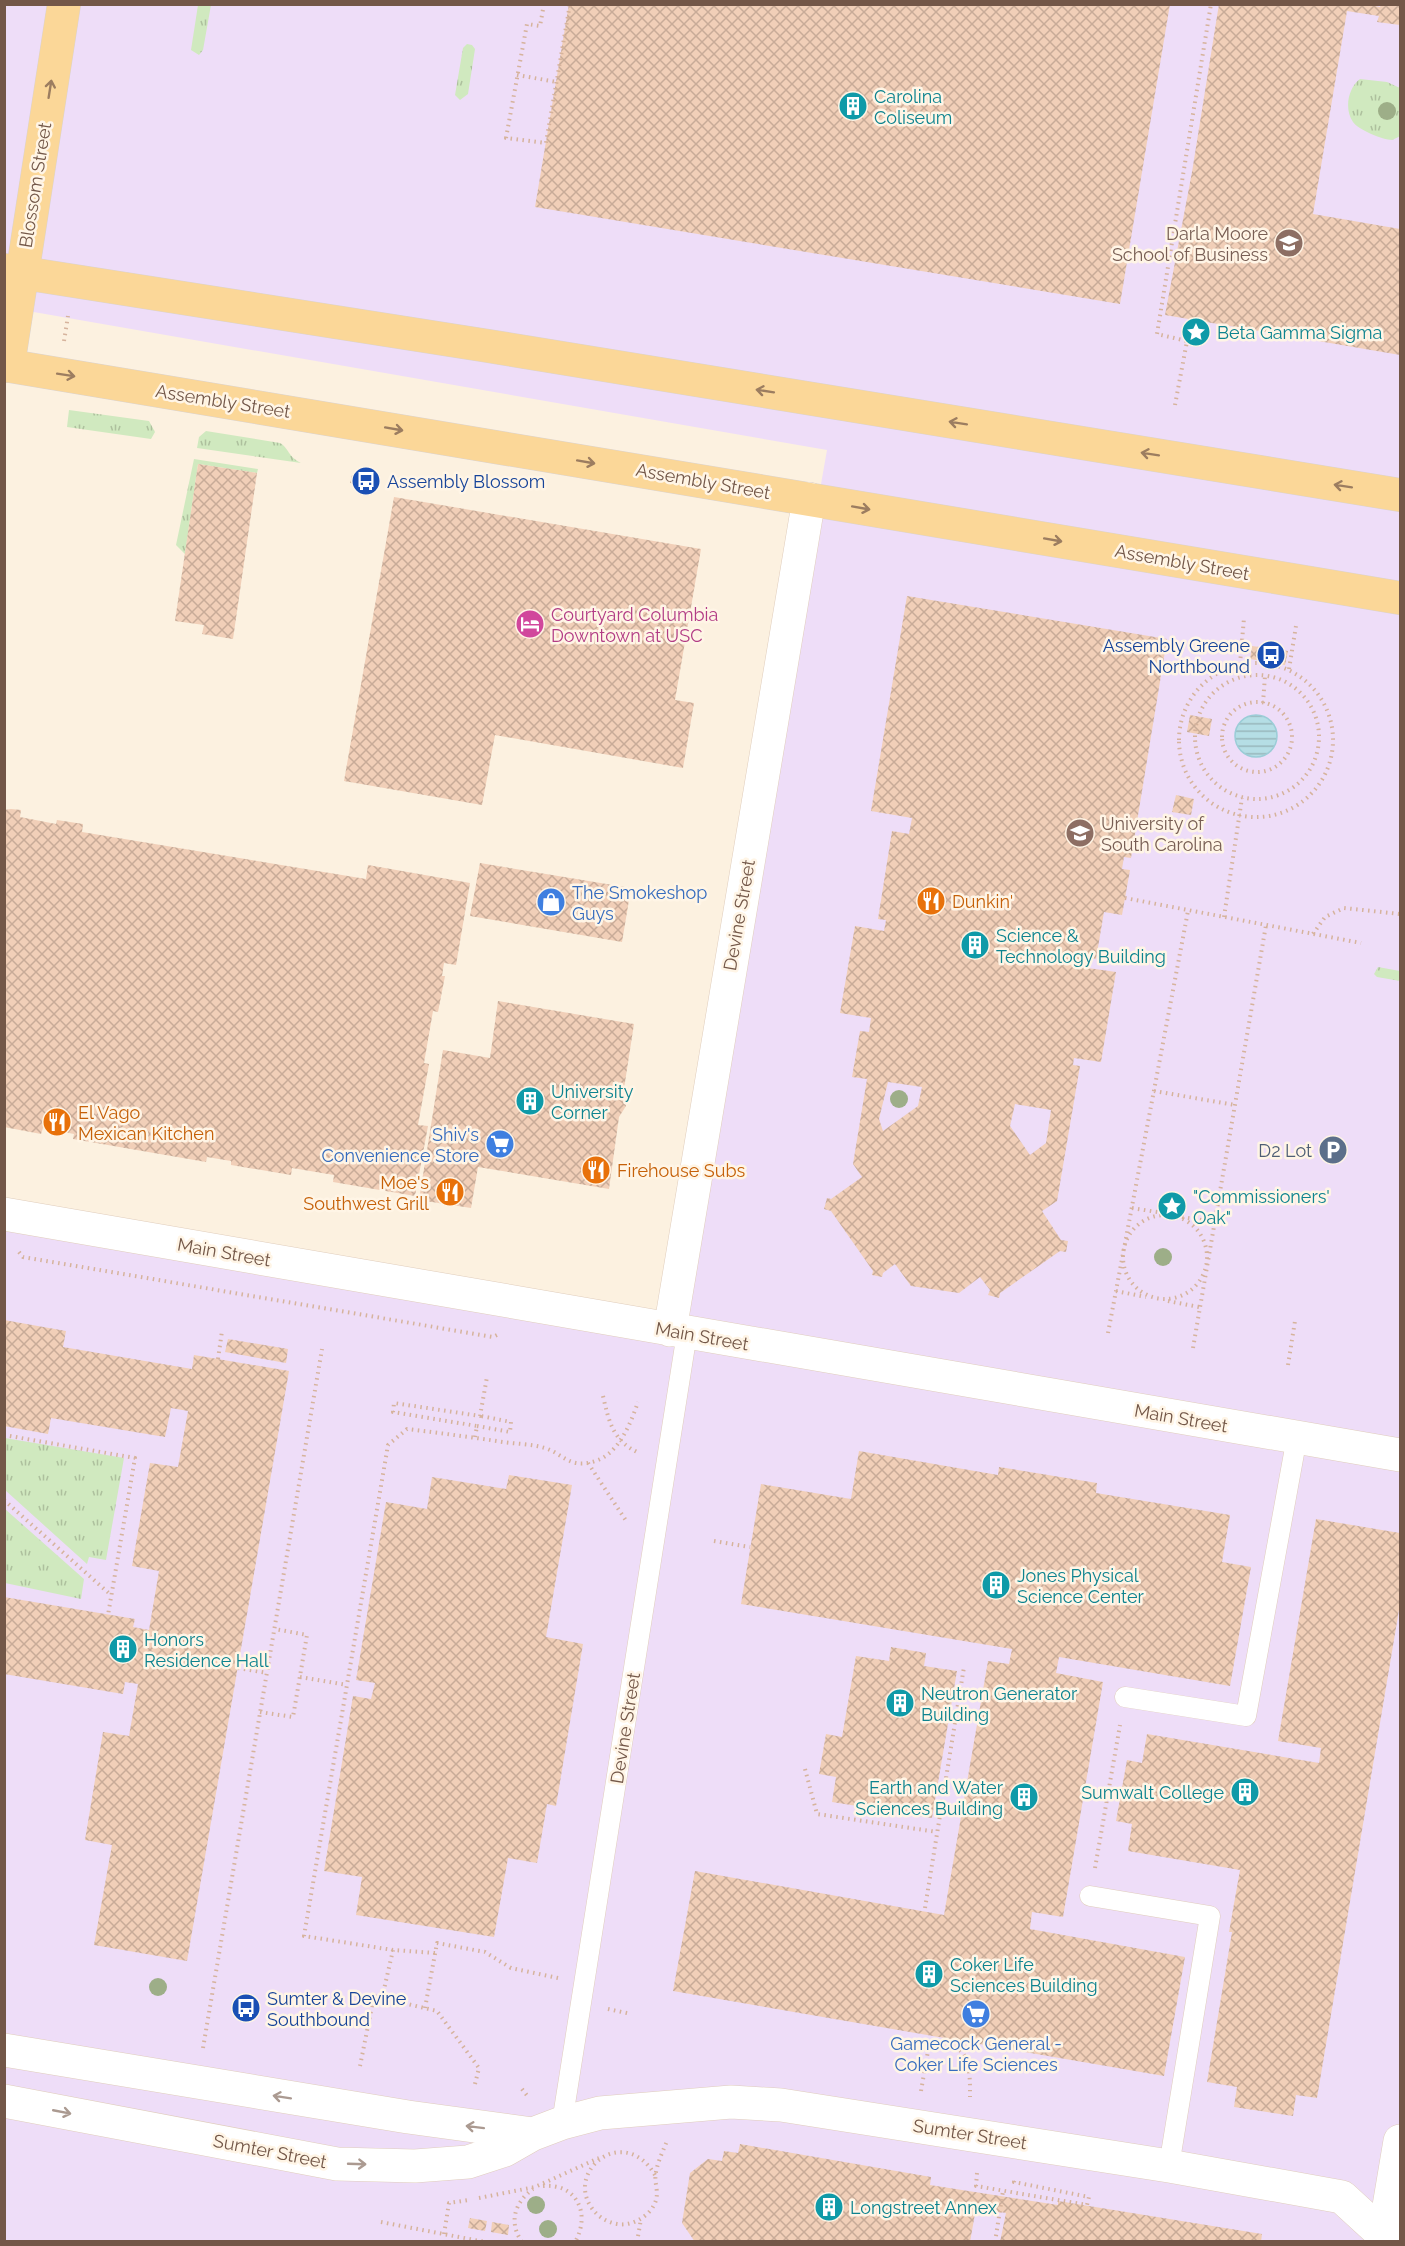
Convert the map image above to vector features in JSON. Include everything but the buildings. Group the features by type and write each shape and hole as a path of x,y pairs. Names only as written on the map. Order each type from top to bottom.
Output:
{"main road":[{"name":"Blossom Street","path":"6,366 13,271 64,4"},
{"path":"13,271 1401,495"},
{"name":"Assembly Street","path":"6,366 1401,598"}],"street":[{"name":"Devine Street","path":"679,1332 810,499"},
{"name":"Main Street","path":"4,1214 1401,1455"},
{"name":"Sumter Street","path":"4,2050 197,2084 473,2127 547,2128"},
{"name":"Sumter Street","path":"4,2101 337,2164 415,2166 468,2162 505,2150 547,2128 600,2113 731,2102 780,2105 1169,2166 1342,2197 1386,2239"},
{"path":"1386,2239 1401,2141"}],"lane":[{"name":"Devine Street","path":"547,2128 585,1983 668,1458 679,1332"},
{"path":"1125,1697 1246,1716 1297,1437"},
{"path":"1090,1896 1210,1916 1169,2166"}],"path":[{"path":"543,4 540,26 526,24 506,138 546,143 570,4"},
{"path":"1175,405 1187,340 1157,334 1211,4"},
{"path":"517,75 557,82"},
{"path":"63,347 69,313"},
{"path":"1240,664 1244,618"},
{"path":"1289,669 1296,626"},
{"path":"1265,662 1289,669 1310,684 1325,704 1333,728 1333,753 1325,777 1310,797 1288,812 1264,818 1239,817 1215,807 1195,790 1182,766 1178,741 1182,714 1196,692 1215,674 1240,664 1265,662"},
{"path":"1246,676 1265,676 1287,683 1305,698 1316,718 1318,749 1310,770 1288,791 1274,797 1242,798 1226,791 1211,780 1203,767 1197,752 1197,724 1210,698 1224,685 1246,676"},
{"path":"1263,703 1265,676"},
{"path":"1263,703 1277,708 1285,716 1292,738 1290,749 1275,767 1263,771 1251,771 1240,768 1231,760 1222,740 1223,728 1227,718 1244,704 1263,703"},
{"path":"1224,917 1242,798"},
{"path":"1125,898 1361,943"},
{"path":"1313,934 1325,917 1344,908 1401,914"},
{"path":"1108,1333 1188,910"},
{"path":"1193,1348 1266,925"},
{"path":"1154,1091 1234,1105"},
{"path":"1132,1208 1214,1222"},
{"path":"1160,1215 1174,1215 1197,1228 1207,1252 1208,1265 1203,1278 1183,1296 1170,1300 1156,1299 1144,1295 1130,1281 1123,1264 1123,1251 1127,1238 1147,1219 1160,1215"},
{"path":"1116,1292 1199,1307"},
{"path":"1288,1365 1294,1321"},
{"path":"218,1359 222,1331"},
{"path":"197,2084 322,1349"},
{"path":"480,1416 487,1377"},
{"path":"603,1396 608,1416 620,1441 640,1454 668,1458"},
{"path":"435,1953 393,1950 304,1936 388,1445 407,1429 546,1449 569,1462 594,1462 620,1441 630,1424 638,1402"},
{"path":"394,1403 511,1422 510,1432 477,1426 393,1412 394,1403"},
{"path":"475,1437 477,1426"},
{"path":"4,1435 135,1458 108,1615"},
{"path":"588,1463 652,1560"},
{"path":"4,1500 111,1595"},
{"path":"714,1541 750,1547"},
{"path":"260,1712 293,1717 307,1635 275,1629"},
{"path":"925,1908 964,1667"},
{"path":"238,1668 267,1673"},
{"path":"300,1677 347,1685"},
{"path":"1090,1896 1125,1697"},
{"path":"805,1769 817,1814 937,1832"},
{"path":"425,2008 436,1943 475,1950 492,1956 504,1965 528,1973 585,1983"},
{"path":"382,1998 393,1950"},
{"path":"360,2066 374,1996 437,2011 479,2068 474,2088"},
{"path":"948,2048 950,2039"},
{"path":"921,2091 929,2045 958,2049 964,2055 970,2076 970,2097"},
{"path":"655,2175 669,2138"},
{"path":"522,2241 514,2224 514,2213 518,2203 535,2187 606,2155 618,2152 629,2152 649,2164 658,2187 651,2210 630,2224 606,2221 596,2214 589,2204 586,2182 590,2171 606,2155"},
{"path":"977,2173 975,2186 1087,2205 1089,2197 1014,2182"},
{"path":"444,2234 449,2203 535,2187 557,2186 576,2198 581,2208 583,2219 575,2241"},
{"path":"995,2241 1003,2190"},
{"path":"637,2241 642,2218"},
{"path":"381,2222 485,2241"}],"shaded area":[{"name":"University of South Carolina","path":"5,5 1400,5 1400,2241 5,2241 4,1217 672,1333 827,450 5,307"}],"green space":[{"path":"198,5 211,5 203,50 199,55 191,50"},
{"path":"467,44 472,45 475,49 468,94 460,100 455,95 463,48"},
{"path":"1360,79 1387,82 1400,88 1400,136 1392,140 1383,138 1355,125 1350,117 1348,105 1350,93"},
{"path":"69,410 149,421 155,432 151,439 67,427"},
{"path":"206,431 280,443 301,463 197,448 199,437"},
{"path":"194,459 258,469 257,473 198,464 185,554 176,545"},
{"path":"1378,967 1400,971 1400,981 1377,977 1374,974"},
{"path":"5,1438 124,1458 106,1560 89,1557 87,1564 5,1490"},
{"path":"5,1509 84,1579 81,1599 5,1583"}],"water":[{"path":"1256,715 1264,716 1271,721 1276,728 1276,744 1271,751 1264,756 1256,757 1248,756 1241,751 1236,744 1235,736 1236,728 1241,721 1248,716"}],"place":[{"name":"Carolina Coliseum","path":"853,106"},
{"name":"Darla Moore School of Business","path":"1289,243"},
{"name":"Beta Gamma Sigma","path":"1196,332"},
{"name":"Assembly Blossom","path":"366,481"},
{"name":"Courtyard Columbia Downtown at USC","path":"530,624"},
{"name":"Assembly Greene Northbound","path":"1271,655"},
{"name":"University of South Carolina","path":"1080,833"},
{"name":"Dunkin'","path":"931,901"},
{"name":"The Smokeshop Guys","path":"551,902"},
{"name":"Science & Technology Building","path":"975,945"},
{"name":"University Corner","path":"530,1101"},
{"name":"El Vago Mexican Kitchen","path":"57,1122"},
{"name":"Shiv's Convenience Store","path":"500,1144"},
{"name":"D2 Lot","path":"1333,1150"},
{"name":"Firehouse Subs","path":"596,1170"},
{"name":"Moe's Southwest Grill","path":"450,1192"},
{"name":"\"Commissioners' Oak\"","path":"1172,1206"},
{"name":"Jones Physical Science Center","path":"996,1585"},
{"name":"Honors Residence Hall","path":"123,1649"},
{"name":"Neutron Generator Building","path":"900,1703"},
{"name":"Sumwalt College","path":"1245,1792"},
{"name":"Earth and Water Sciences Building","path":"1024,1797"},
{"name":"Coker Life Sciences Building","path":"929,1974"},
{"name":"Sumter & Devine Southbound","path":"246,2008"},
{"name":"Gamecock General - Coker Life Sciences","path":"976,2014"},
{"name":"Longstreet Annex","path":"829,2207"}]}
